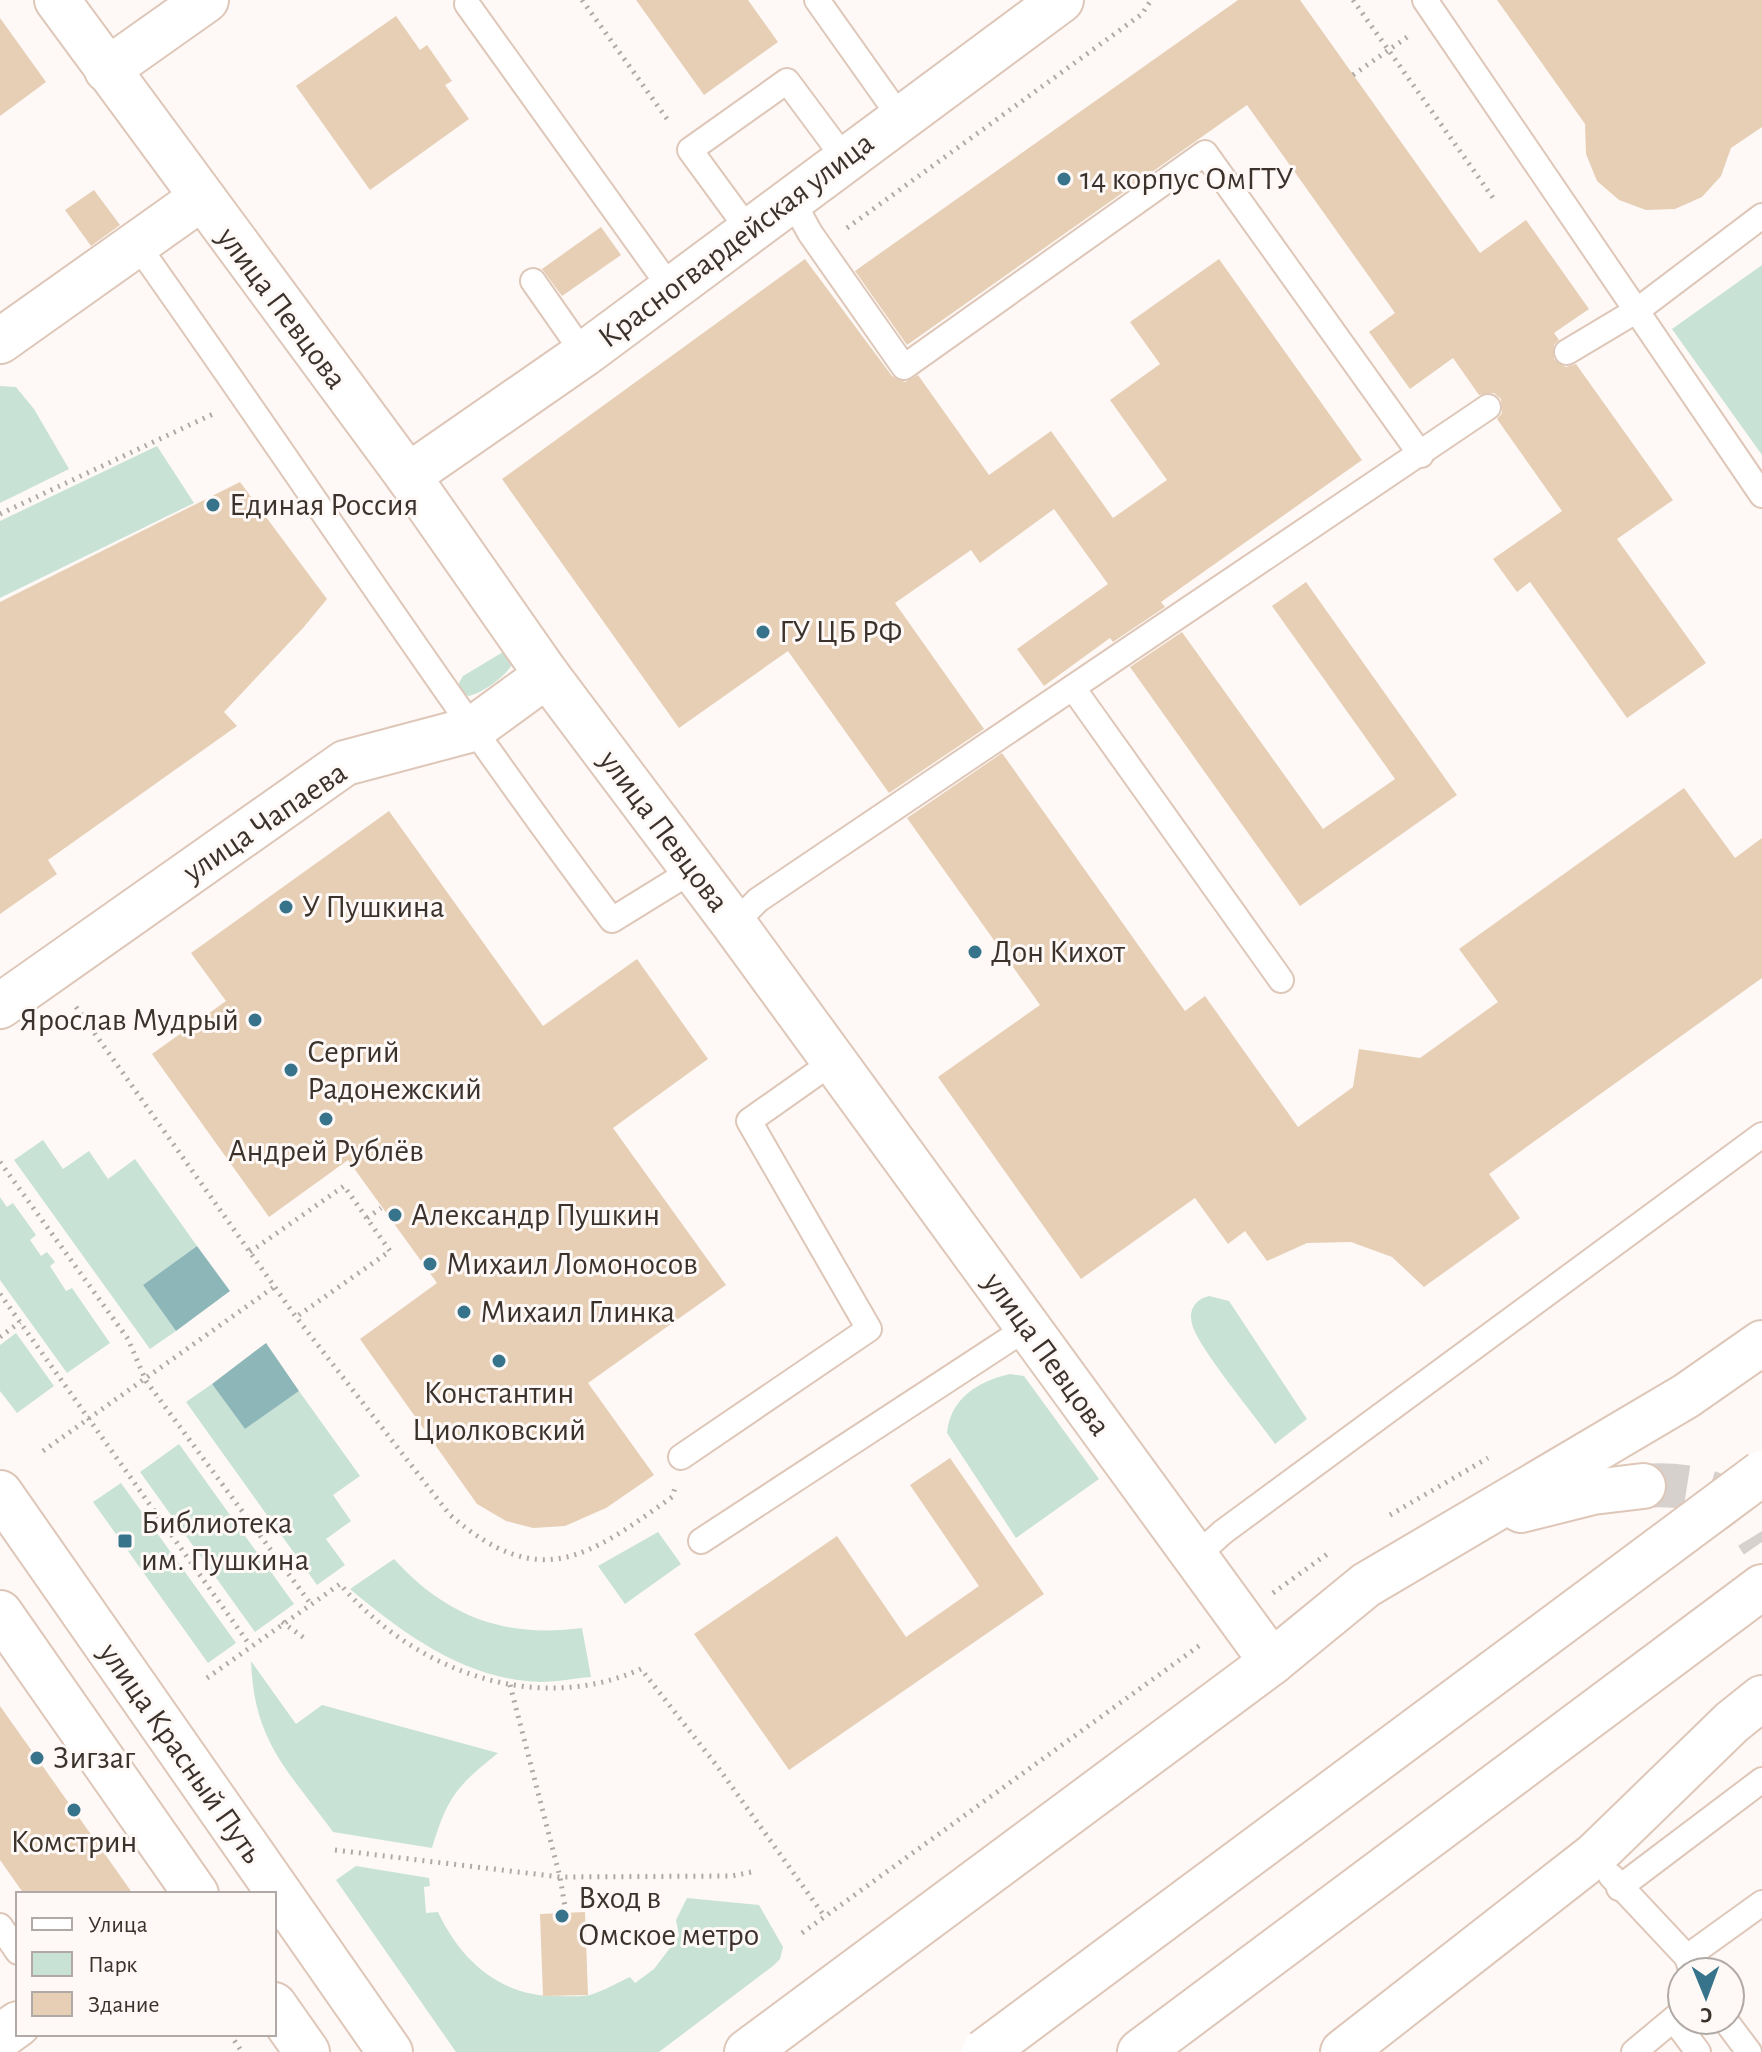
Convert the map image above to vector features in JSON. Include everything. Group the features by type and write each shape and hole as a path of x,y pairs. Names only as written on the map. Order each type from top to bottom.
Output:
{"main road":[{"name":"улица Певцова","path":"57,0 200,199 408,476 547,675 734,924 1272,1662"},
{"path":"107,70 206,0"},
{"name":"Красногвардейская улица","path":"408,476 672,290 900,117 1061,0"},
{"path":"0,341 138,246 200,199"},
{"name":"улица Чапаева","path":"0,1006 345,763 473,729 547,675"},
{"path":"747,2052 1272,1662 1366,1585 1686,1396 1762,1343"},
{"path":"984,2052 1762,1473"},
{"path":"1472,1523 1593,1492 1643,1486"},
{"name":"улица Красный Путь","path":"0,1493 390,2052"},
{"path":"1140,2052 1762,1587"},
{"path":"0,1613 195,1892"},
{"path":"1343,2052 1607,1871 1747,1710 1762,1661"},
{"path":"276,2008 307,2052"}],"lane":[{"path":"817,0 900,117"},
{"path":"1425,0 1639,309 1762,495"},
{"path":"467,4 672,290"},
{"path":"750,232 690,150 787,81 845,159"},
{"path":"792,200 810,233 904,367 1205,153 1421,455"},
{"path":"1567,352 1639,309 1762,216"},
{"path":"138,246 473,729 612,920 693,870"},
{"path":"533,281 584,354"},
{"path":"734,924 758,900 1488,407"},
{"path":"1073,688 1281,980"},
{"path":"681,1457 869,1329 749,1121 834,1061"},
{"path":"1195,1557 1223,1532 1762,1135"},
{"path":"701,1541 1028,1327"},
{"path":"1683,1956 1607,1871 1762,1780"},
{"path":"1699,1956 1762,1903"},
{"path":"0,1926 16,1949"},
{"path":"1644,2049 1666,2029"}],"path":[{"path":"582,0 690,150"},
{"path":"843,230 1142,14 1151,0"},
{"path":"1353,0 1496,202"},
{"path":"1353,75 1388,50"},
{"path":"0,514 247,399"},
{"path":"78,1010 296,1317 450,1515 480,1541 517,1558 562,1559 607,1544 672,1497 681,1457"},
{"path":"0,1162 128,1339 146,1381 310,1603"},
{"path":"250,1252 344,1186 367,1218 390,1251 296,1317"},
{"path":"367,1218 381,1208"},
{"path":"43,1451 146,1381 274,1287"},
{"path":"0,1294 249,1644"},
{"path":"0,1337 20,1322"},
{"path":"207,1678 240,1656 249,1644 340,1584 393,1634 444,1664 484,1681 577,1688 641,1669 717,1766 825,1917"},
{"path":"282,1622 307,1640"},
{"path":"510,1685 560,1877 566,1913"},
{"path":"335,1850 560,1877 732,1876 756,1871"}],"green space":[{"path":"1762,265 1762,455 1672,329"},
{"path":"0,386 16,387 34,409 69,469 0,503"},
{"path":"157,446 194,503 0,598 0,521"},
{"path":"503,652 509,656 512,665 503,675 474,694 468,696 461,691 459,683 463,676"},
{"path":"43,1140 63,1169 89,1151 108,1179 135,1159 197,1246 143,1285 176,1331 150,1349 14,1160"},
{"path":"0,1197 7,1207 13,1203 36,1235 30,1240 41,1256 47,1252 55,1262 50,1266 66,1291 72,1288 110,1343 67,1373 0,1280"},
{"path":"1209,1296 1229,1301 1307,1419 1275,1444 1216,1366 1192,1324 1192,1309 1197,1302"},
{"path":"16,1333 54,1386 17,1413 0,1391 0,1345"},
{"path":"1010,1374 1024,1376 1099,1479 1016,1538 947,1433 954,1410 968,1393 988,1381"},
{"path":"212,1384 245,1429 299,1391 360,1476 333,1495 351,1521 326,1539 345,1565 317,1585 186,1402"},
{"path":"179,1444 294,1604 255,1632 140,1472"},
{"path":"121,1483 236,1643 208,1663 93,1502"},
{"path":"658,1532 681,1564 625,1604 598,1566"},
{"path":"394,1559 435,1596 479,1619 527,1630 582,1628 591,1677 547,1682 514,1679 487,1673 438,1652 392,1623 350,1589"},
{"path":"251,1661 296,1724 322,1705 498,1753 455,1794 443,1816 432,1848 333,1832 288,1772 266,1734 253,1689"},
{"path":"356,1866 429,1878 430,1886 424,1887 426,1913 438,1912 458,1946 485,1973 501,1983 537,1995 586,1996 630,1977 635,1983 654,1969 679,1936 676,1920 687,1898 759,1905 783,1947 780,1959 773,1966 659,2052 456,2052 336,1880"}],"water":[{"path":"197,1246 230,1291 176,1331 143,1285"},
{"path":"266,1343 299,1391 245,1429 212,1384"}],"building":[{"path":"636,0 748,0 778,42 704,95"},
{"path":"1238,0 1300,0 1480,253 1526,220 1589,309 1554,333 1559,340 1554,345 1554,359 1566,367 1576,364 1673,500 1617,539 1706,663 1627,718 1530,582 1517,592 1493,559 1562,511 1497,419 1502,413 1501,399 1494,393 1479,395 1453,358 1410,389 1369,332 1395,313 1247,105 907,345 855,271"},
{"path":"1497,0 1762,0 1762,127 1731,148 1721,176 1702,197 1675,209 1646,210 1619,200 1597,181 1586,154 1585,124"},
{"path":"396,16 420,50 427,45 452,81 445,85 469,119 370,190 296,86"},
{"path":"0,18 46,82 0,116"},
{"path":"94,190 120,225 91,246 65,210"},
{"path":"601,227 621,255 562,296 542,269"},
{"path":"805,259 892,376 905,382 918,375 989,475 1051,431 1113,518 1167,480 1110,400 1160,364 1130,322 1219,259 1362,460 1161,602 1165,607 1113,642 1110,638 1044,686 1017,649 1108,584 1054,509 980,563 971,550 895,603 984,729 889,793 788,651 679,728 502,479"},
{"path":"240,482 327,599 224,712 237,726 48,860 57,874 0,914 0,602"},
{"path":"1306,582 1457,795 1300,906 1130,667 1182,632 1323,829 1395,779 1272,606"},
{"path":"1002,753 1185,1011 1205,996 1298,1127 1353,1087 1359,1049 1420,1058 1498,1002 1459,949 1684,788 1735,858 1762,838 1762,978 1489,1174 1520,1218 1424,1287 1392,1257 1351,1242 1307,1243 1267,1261 1245,1231 1228,1244 1195,1198 1081,1279 938,1077 1040,1005 907,818"},
{"path":"389,811 543,1026 637,959 708,1059 613,1128 726,1285 588,1383 654,1475 606,1508 565,1526 533,1528 506,1521 477,1504 360,1339 437,1283 348,1160 269,1217 152,1054 226,1001 191,953"},
{"path":"950,1458 1044,1594 789,1770 694,1634 837,1536 906,1637 979,1586 910,1485"},
{"path":"0,1706 132,1892 23,1892 0,1860"},
{"path":"585,1912 588,1995 543,1996 540,1914"}],"tunnel":[{"path":"1643,1486 1681,1486 1720,1497 1740,1510 1762,1542"}],"place":[{"name":"14 корпус ОмГТУ","path":"1064,179"},
{"name":"Единая Россия","path":"213,505"},
{"name":"ГУ ЦБ РФ","path":"763,632"},
{"name":"У Пушкина","path":"286,907"},
{"name":"Дон Кихот","path":"975,952"},
{"name":"Ярослав Мудрый","path":"255,1020"},
{"name":"Сергий Радонежский","path":"291,1070"},
{"name":"Андрей Рублёв","path":"326,1119"},
{"name":"Александр Пушкин","path":"395,1215"},
{"name":"Михаил Ломоносов","path":"430,1264"},
{"name":"Михаил Глинка","path":"464,1312"},
{"name":"Константин Циолковский","path":"499,1361"},
{"name":"Библиотека им. Пушкина","path":"125,1541"},
{"name":"Зигзаг","path":"37,1758"},
{"name":"Комстрин","path":"74,1810"},
{"name":"Вход в Омское метро","path":"562,1916"}]}
